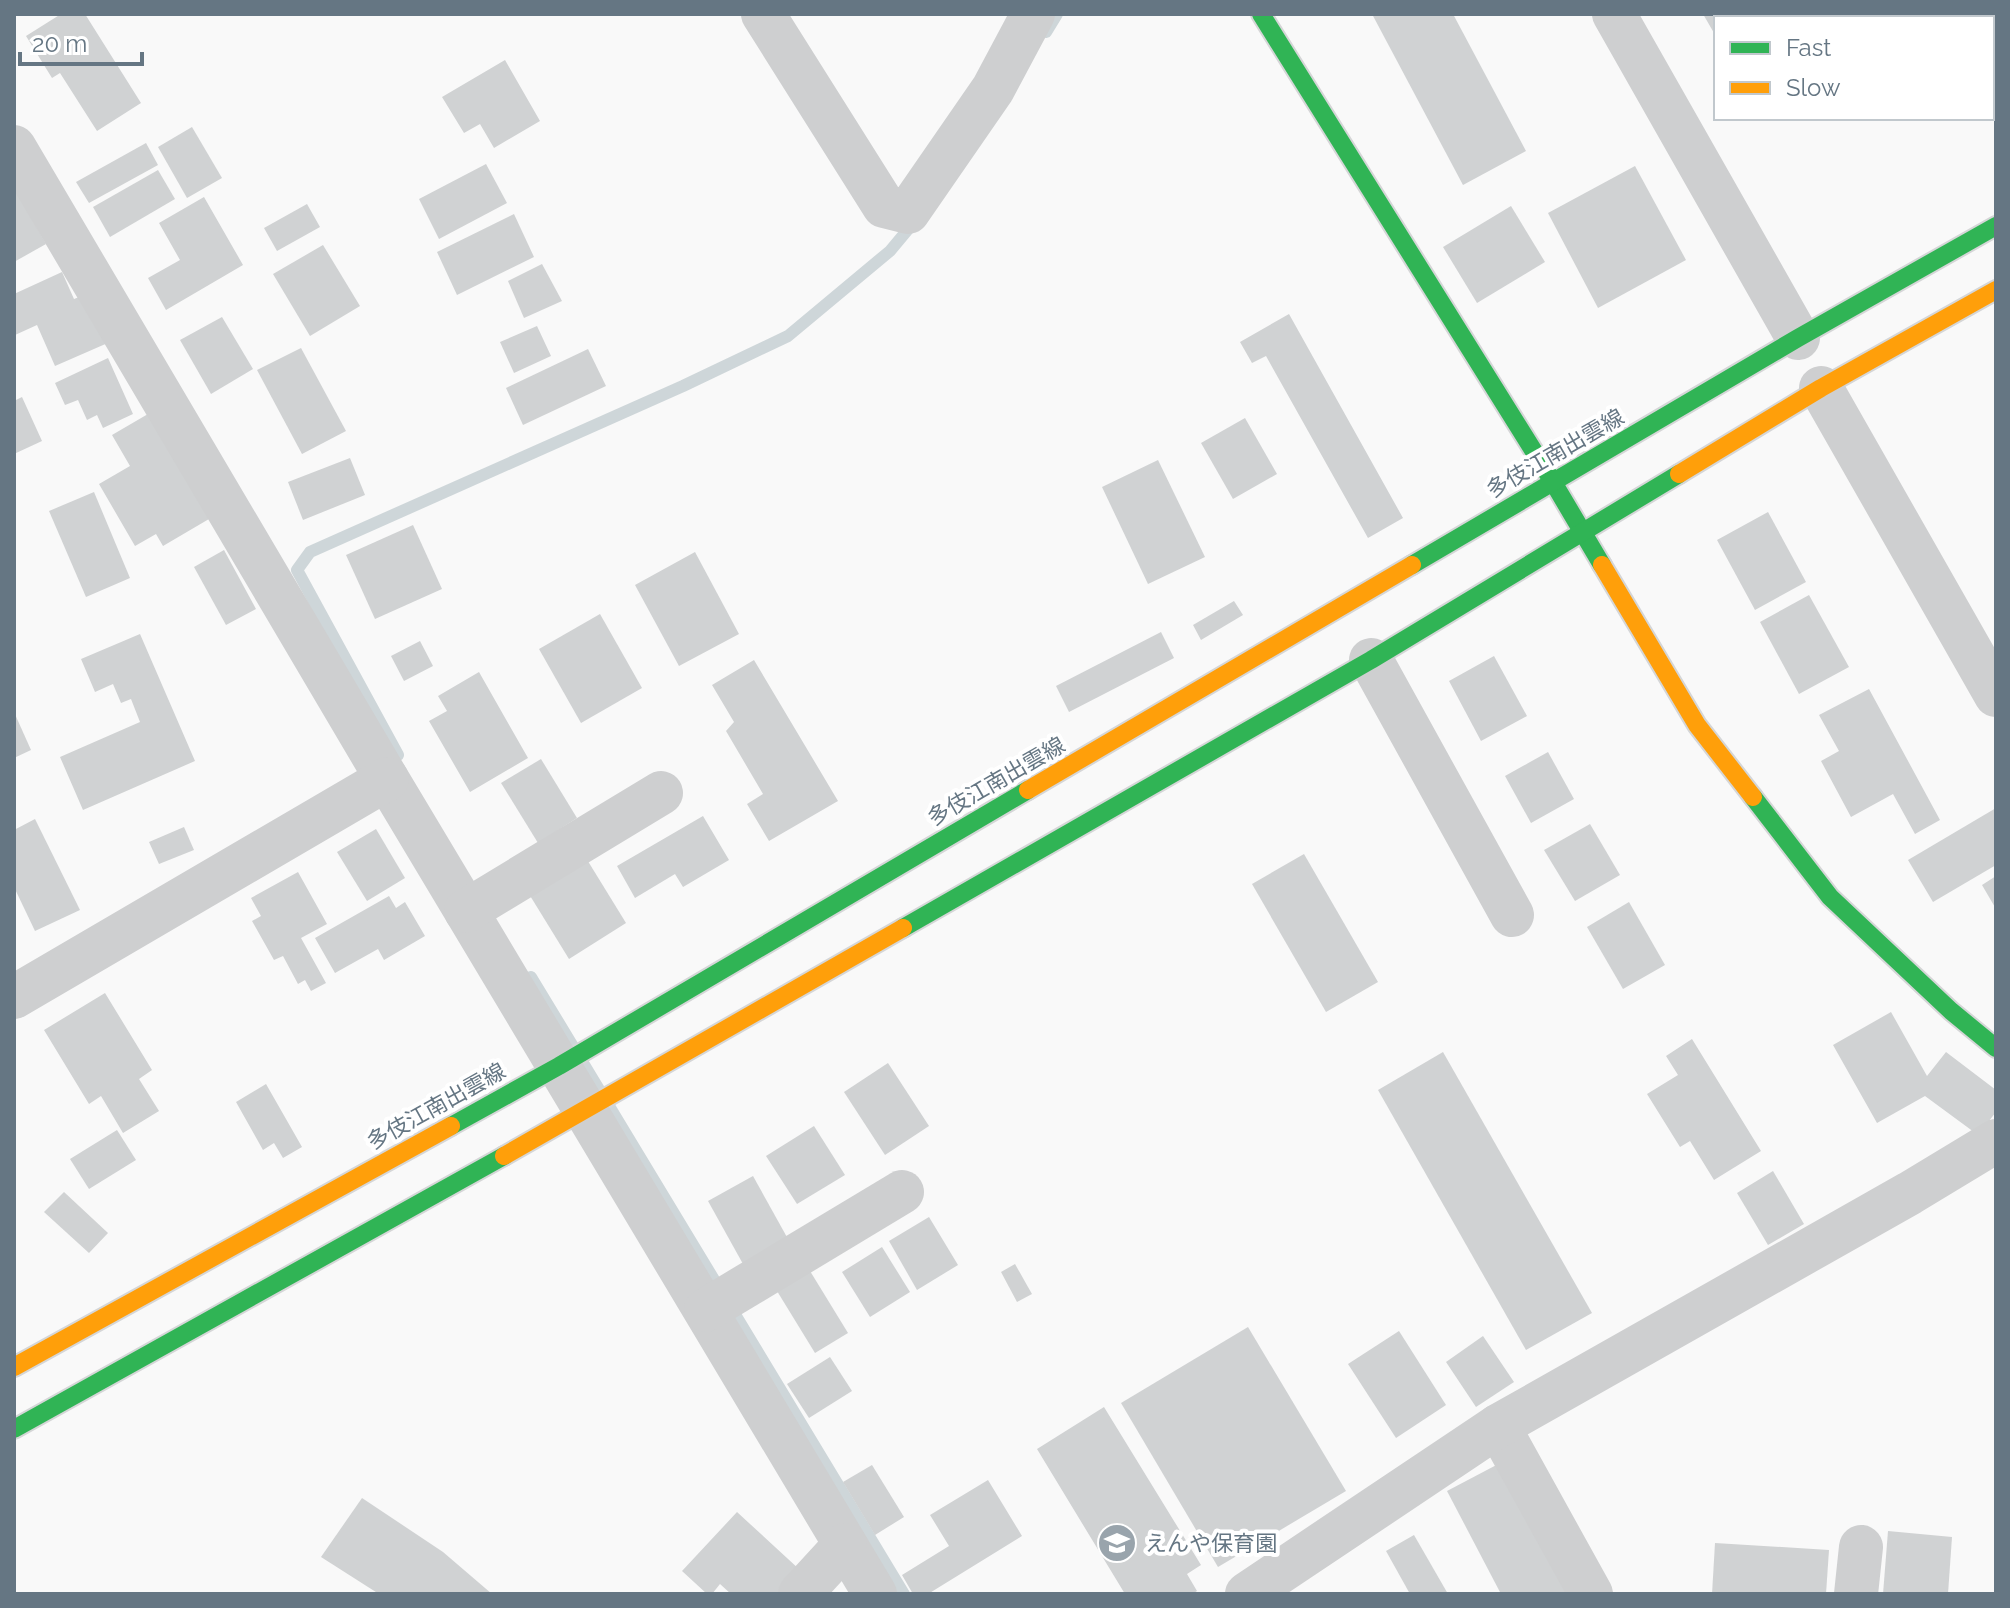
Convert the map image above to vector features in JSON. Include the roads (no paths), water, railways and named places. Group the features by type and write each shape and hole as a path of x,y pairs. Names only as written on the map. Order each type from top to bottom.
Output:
{"main road":[{"path":"1261,14 1584,532 1697,725 1830,897 1951,1011 1996,1048"},
{"name":"多伎江南出雲線","path":"14,1367 559,1066 1798,338 1996,226"},
{"path":"14,1429 586,1110 1371,660 1821,388 1996,290"}],"street":[{"path":"763,14 884,206 908,212 993,89 1033,14"},
{"path":"1614,14 1798,338"},
{"path":"14,147 387,779 875,1594"},
{"path":"1821,388 1993,682"},
{"path":"1371,660 1512,915"},
{"path":"14,997 387,779"},
{"path":"466,911 661,793"},
{"path":"1247,1594 1498,1426 1910,1193 1996,1141"},
{"path":"706,1310 902,1192"},
{"path":"1498,1426 1591,1594"},
{"path":"800,1594 845,1545"},
{"path":"1856,1594 1861,1547"}],"waterway":[{"path":"1046,32 1057,14"},
{"path":"398,755 297,570 310,552 788,336 890,251 915,221"},
{"path":"531,977 904,1594"}],"place":[{"name":"えんや保育園","path":"1117,1543"}]}
